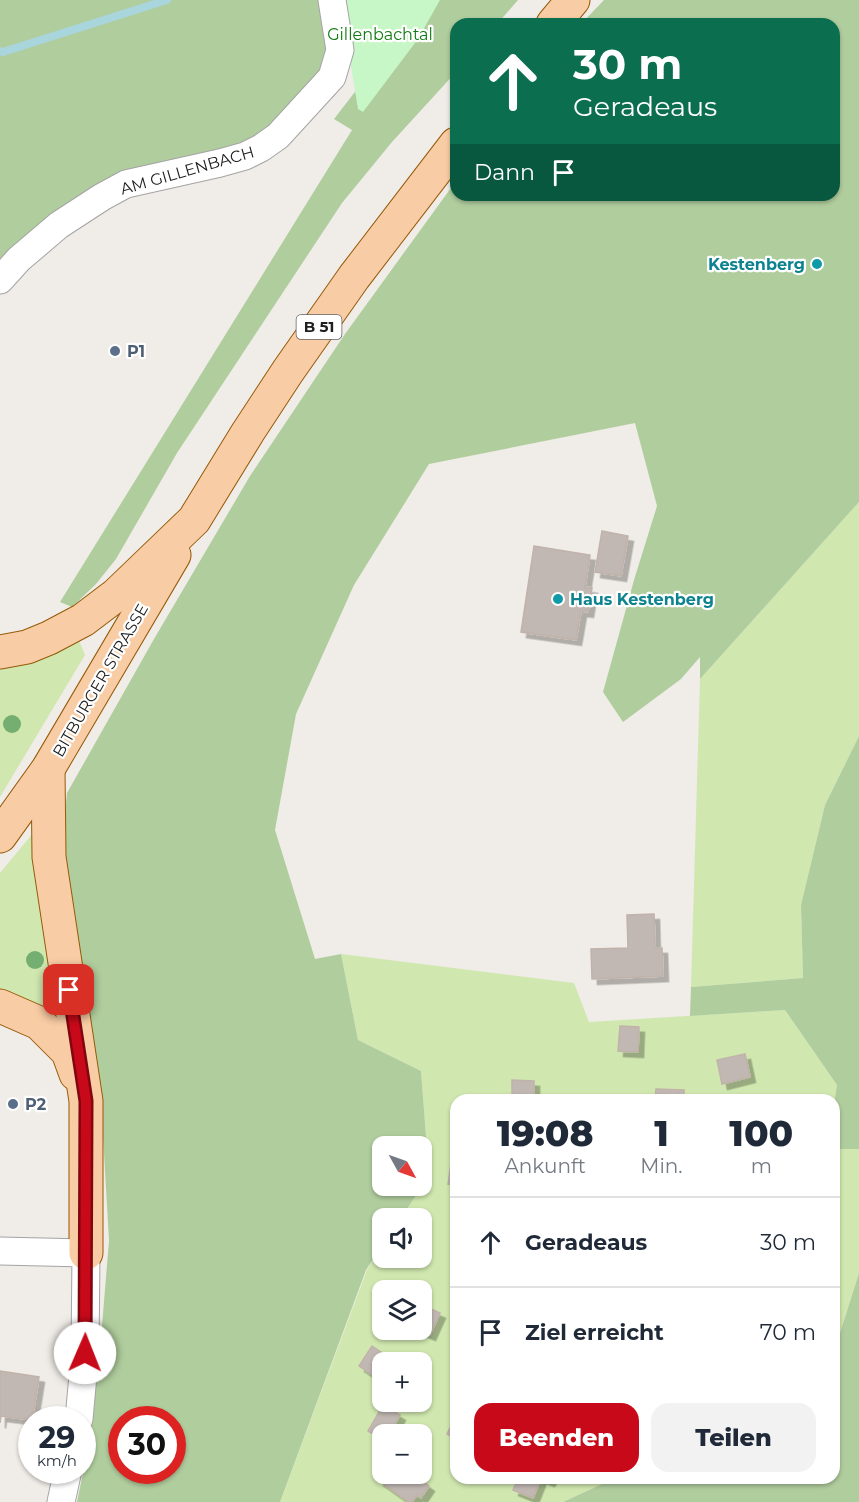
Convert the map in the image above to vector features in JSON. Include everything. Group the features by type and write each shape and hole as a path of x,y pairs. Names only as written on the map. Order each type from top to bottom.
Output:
{"main road":[{"path":"558,18 573,0"},
{"name":"B 51","path":"194,520 288,371 354,277 450,152"},
{"path":"0,652 27,647 83,620 116,595 194,520"},
{"name":"BITBURGER STRASSE","path":"0,836 48,769 194,520"},
{"path":"48,769 49,856 86,1101 86,1253"},
{"path":"0,1006 39,1023 68,1052 86,1101"}],"street":[{"name":"AM GILLENBACH","path":"0,280 19,259 59,225 126,184 245,156 278,136 332,77 340,50 332,0"},
{"path":"0,1251 86,1253 85,1353 80,1406"},
{"path":"61,1502 65,1484"}],"green space":[{"path":"0,0 323,0 331,52 313,80 265,132 0,260"},
{"name":"Gillenbachtal","path":"340,0 440,0 418,39 363,112 358,109"},
{"path":"341,0 518,0 502,18 450,18 450,79 392,142 342,203 177,453 116,559 96,584 72,607 60,602 352,130 334,119 392,44"},
{"path":"604,0 859,0 859,502 700,679 700,657 681,679 623,722 603,692 657,506 635,423 429,464 354,585 296,714 275,830 315,959 341,954 358,1040 421,1071 426,1136 372,1136 372,1196 416,1196 408,1208 372,1208 372,1261 366,1270 280,1502 77,1502 81,1484 96,1484 96,1406 92,1406 100,1350 109,1241 101,1100 61,854 67,793 250,476 345,334 450,189 450,201 840,201 840,18 587,18"},
{"path":"859,502 859,736 825,805 801,905 803,978 691,987 700,679"},
{"path":"78,638 85,655 0,797 0,663"},
{"path":"859,736 859,1149 840,1149 840,1094 836,1094 837,1085 785,1010 690,1016 691,987 803,978 801,905 825,805"},
{"path":"34,832 68,1027 0,992 0,873"},
{"path":"341,954 574,983 589,1022 785,1010 837,1085 836,1094 450,1094 450,1484 602,1484 563,1502 280,1502 367,1270 372,1262 372,1268 432,1268 432,1208 408,1208 416,1196 432,1196 432,1136 426,1136 421,1071 358,1040"},
{"path":"840,1149 859,1149 859,1273 840,1333"},
{"path":"859,1273 859,1502 563,1502 602,1484 840,1484 840,1333"}],"building":[{"path":"602,531 628,536 621,576 595,572"},
{"name":"Haus Kestenberg","path":"534,546 590,555 585,587 592,588 588,612 581,611 576,640 521,632"},
{"path":"654,914 655,948 662,948 663,976 592,979 591,949 628,948 627,915"},
{"path":"620,1026 639,1027 638,1052 618,1051"},
{"path":"745,1054 750,1077 722,1084 717,1060"},
{"path":"512,1080 534,1081 534,1094 512,1094"},
{"path":"656,1089 684,1090 684,1094 656,1094"},
{"path":"432,1310 440,1313 432,1331"},
{"path":"372,1346 381,1352 372,1352 372,1375 359,1366"},
{"path":"0,1371 39,1377 34,1406 18,1406 18,1418 1,1416 0,1423"},
{"path":"379,1412 395,1412 400,1415 395,1424 372,1424"},
{"path":"384,1484 426,1484 429,1486 421,1498 417,1495 412,1502"},
{"path":"516,1484 539,1484 533,1498 513,1490"}],"waterway":[{"path":"0,51 3,52 167,0"}],"place":[{"name":"Kestenberg","path":"817,264"},
{"name":"P1","path":"115,351"},
{"name":"Haus Kestenberg","path":"558,599"},
{"name":"P2","path":"13,1104"}],"route":[{"path":"69,990 86,1101 85,1353"}]}
